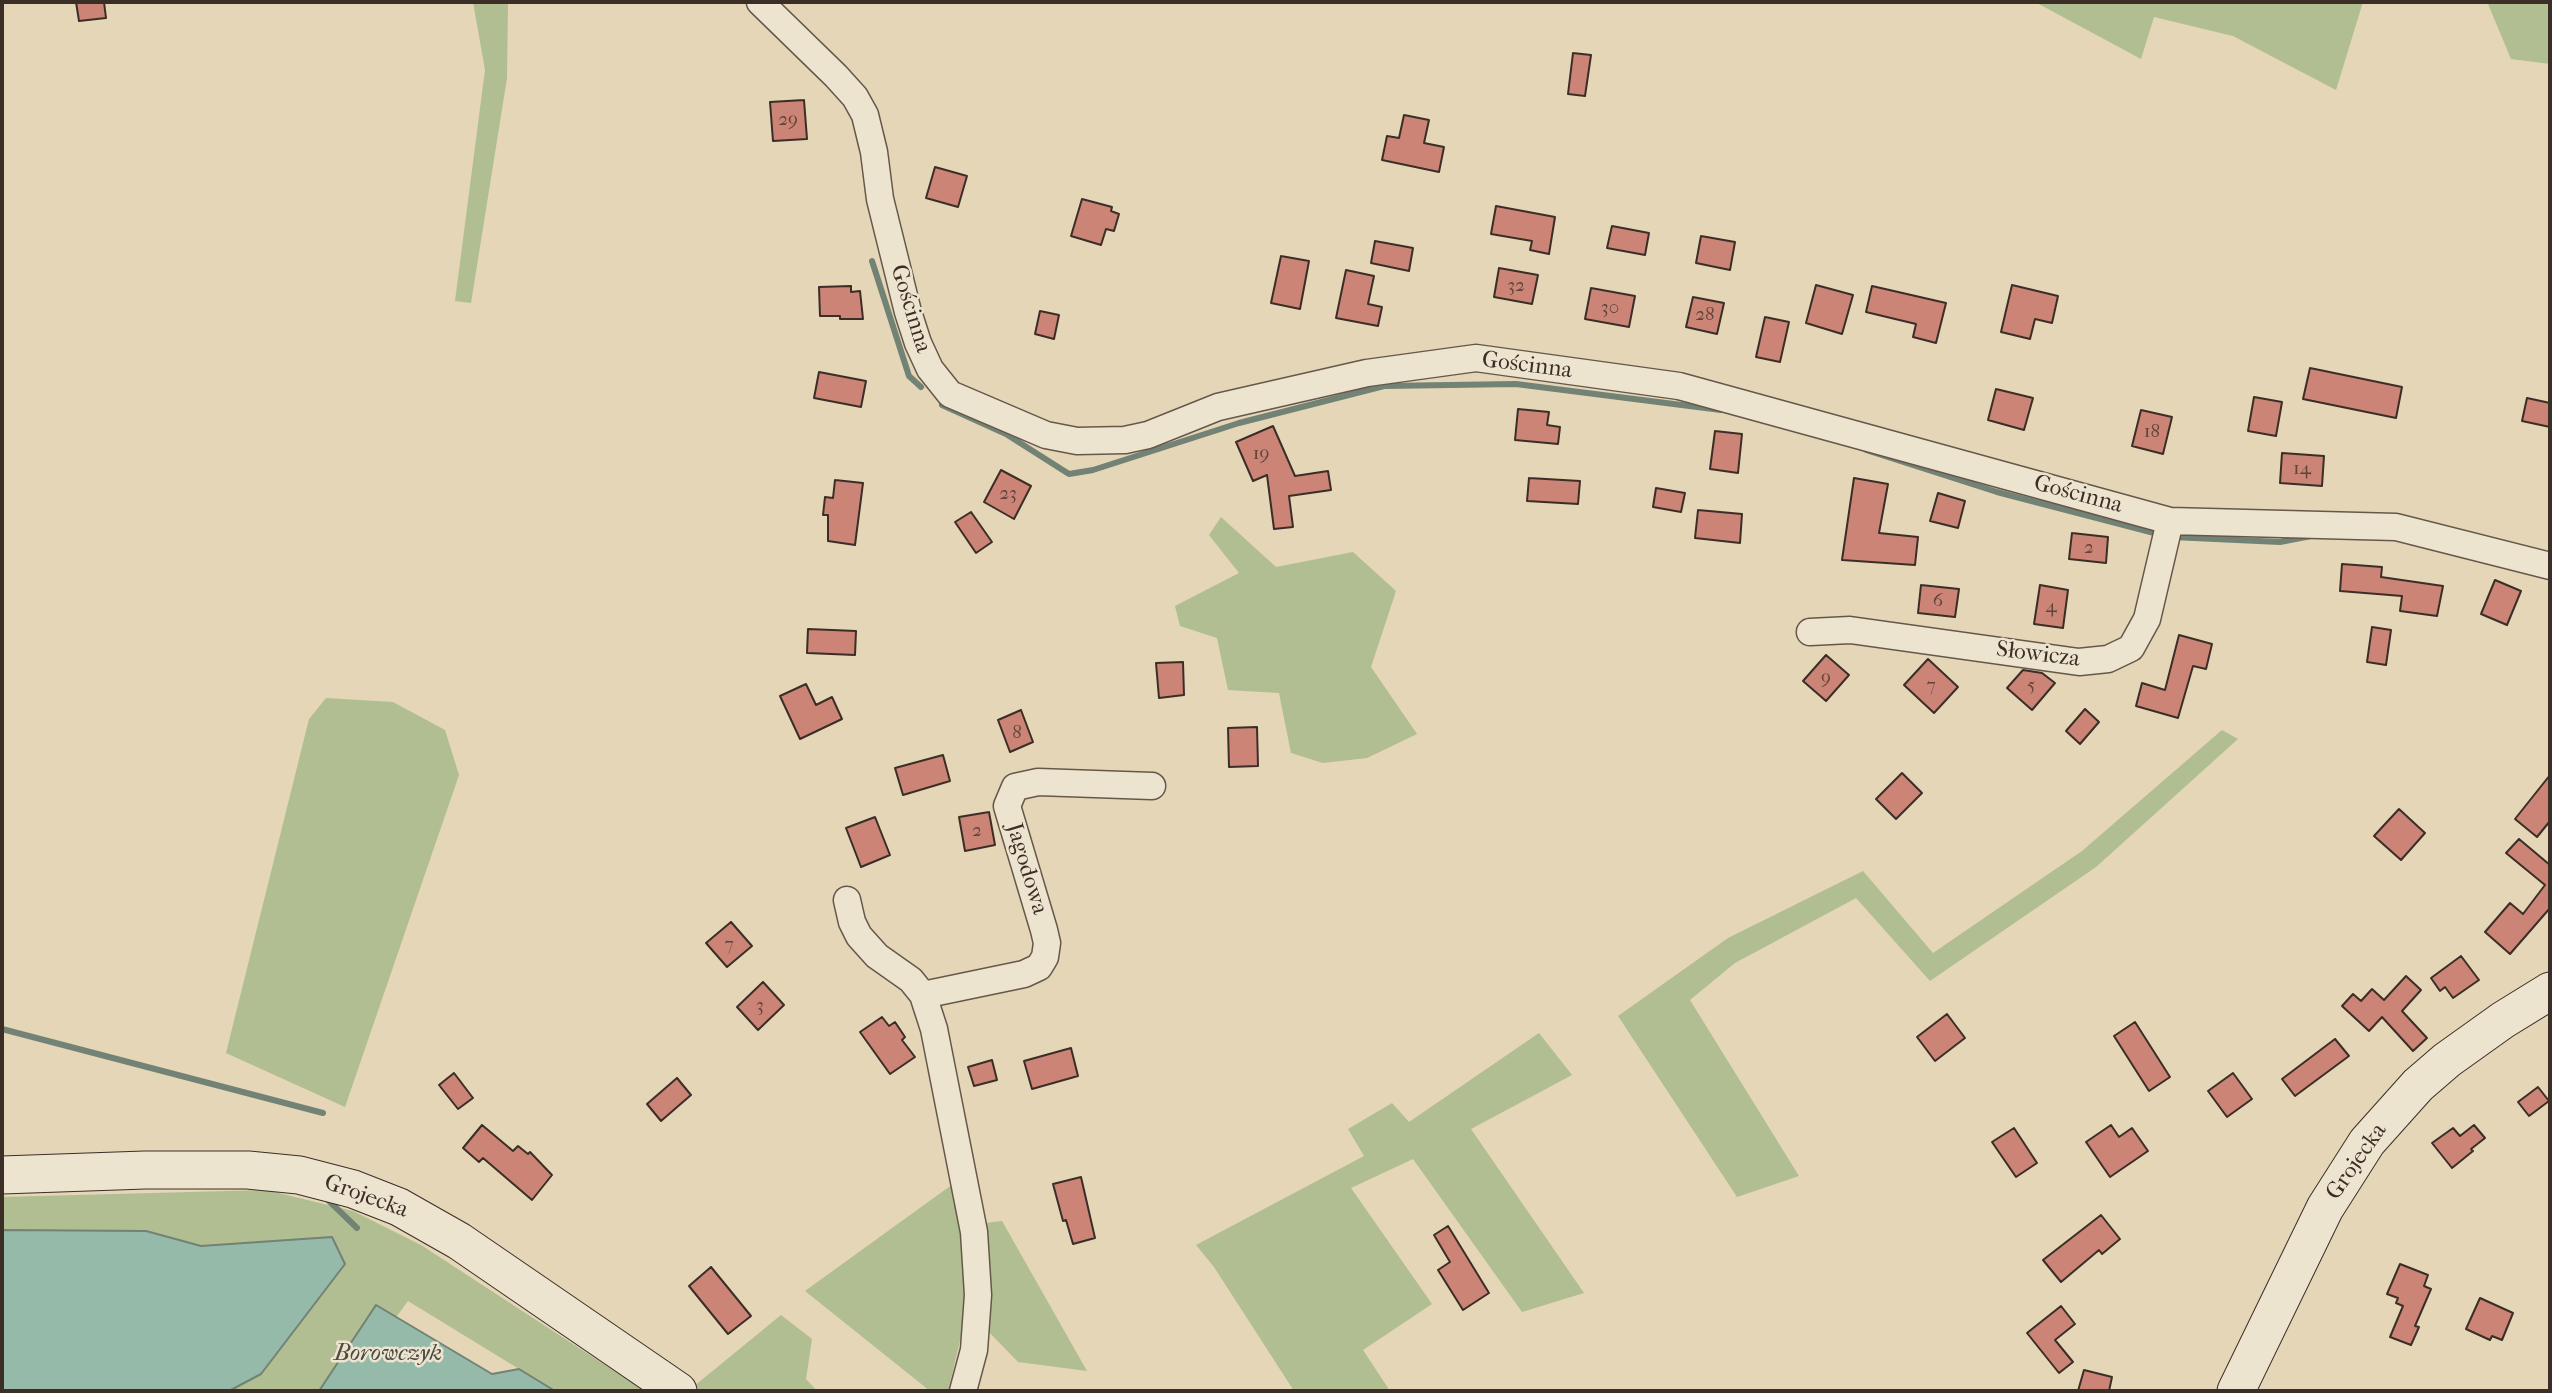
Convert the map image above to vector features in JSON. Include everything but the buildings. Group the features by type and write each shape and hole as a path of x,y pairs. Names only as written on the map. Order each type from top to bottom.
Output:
{"street":[{"name":"Gościnna","path":"760,2 836,76 855,97 865,115 874,152 880,199 908,312 930,369 950,394 1046,435 1094,442 1138,438 1218,407 1367,373 1476,358 1679,386 2170,521 2396,527 2550,566"},
{"name":"Słowicza","path":"1810,632 1850,630 2079,662 2109,659 2131,648 2147,619 2170,521"},
{"name":"Jagodowa","path":"923,995 1024,974 1039,967 1045,957 1047,943 1044,929 1007,806 1015,787 1038,782 1152,786"},
{"path":"848,900 852,922 863,942 880,958 906,974 923,995 934,1029 974,1231 977,1309 974,1350 963,1391"},
{"name":"Grojecka","path":"2236,1391 2325,1208 2367,1142 2437,1068 2503,1020 2550,991"},
{"name":"Grojecka","path":"2,1175 248,1170 299,1175 353,1189 399,1207 459,1241 678,1391"}],"shaded area":[{"path":"473,2 508,2 507,78 471,303 455,301 485,70"},
{"path":"2035,2 2363,2 2336,90 2233,36 2154,17 2141,59"},
{"path":"2473,2 2550,2 2550,64 2511,59 2488,4"},
{"path":"1221,517 1276,567 1353,552 1396,591 1371,667 1417,734 1367,758 1323,763 1291,753 1279,693 1228,690 1217,638 1180,626 1175,606 1239,573 1209,535"},
{"path":"326,698 393,702 445,730 459,775 345,1107 226,1053 309,719"},
{"path":"2222,730 2238,739 2096,867 1930,981 1856,898 1735,963 1690,1000 1799,1176 1737,1197 1618,1016 1728,938 1863,871 1933,953 2082,851"},
{"path":"1539,1033 1572,1075 1471,1129 1584,1293 1522,1312 1413,1159 1351,1188 1432,1304 1363,1350 1390,1391 1294,1391 1214,1267 1196,1245 1364,1156 1348,1129 1392,1103 1409,1122"},
{"path":"953,1184 964,1238 964,1324 948,1391 930,1391 805,1291"},
{"path":"266,1190 353,1211 421,1245 645,1391 555,1391 408,1301 342,1391 229,1391 261,1374 332,1237 201,1246 146,1231 2,1230 2,1197"},
{"path":"1002,1221 1087,1371 1018,1362 988,1331 985,1223"},
{"path":"781,1315 812,1339 806,1379 817,1391 700,1391 693,1387"}],"water":[{"path":"2,1230 146,1231 201,1246 332,1237 345,1264 261,1374 229,1391 2,1391"},
{"name":"Borowczyk","path":"376,1305 492,1374 519,1369 555,1391 319,1391"}],"waterway":[{"path":"872,261 909,376 921,387"},
{"path":"942,405 1006,434 1069,474 1093,470 1239,423 1384,386 1516,384 1721,410"},
{"path":"1866,450 1997,492 2162,535"},
{"path":"2172,537 2280,542 2311,536"},
{"path":"2,1029 323,1113"},
{"path":"327,1199 357,1228"}]}
